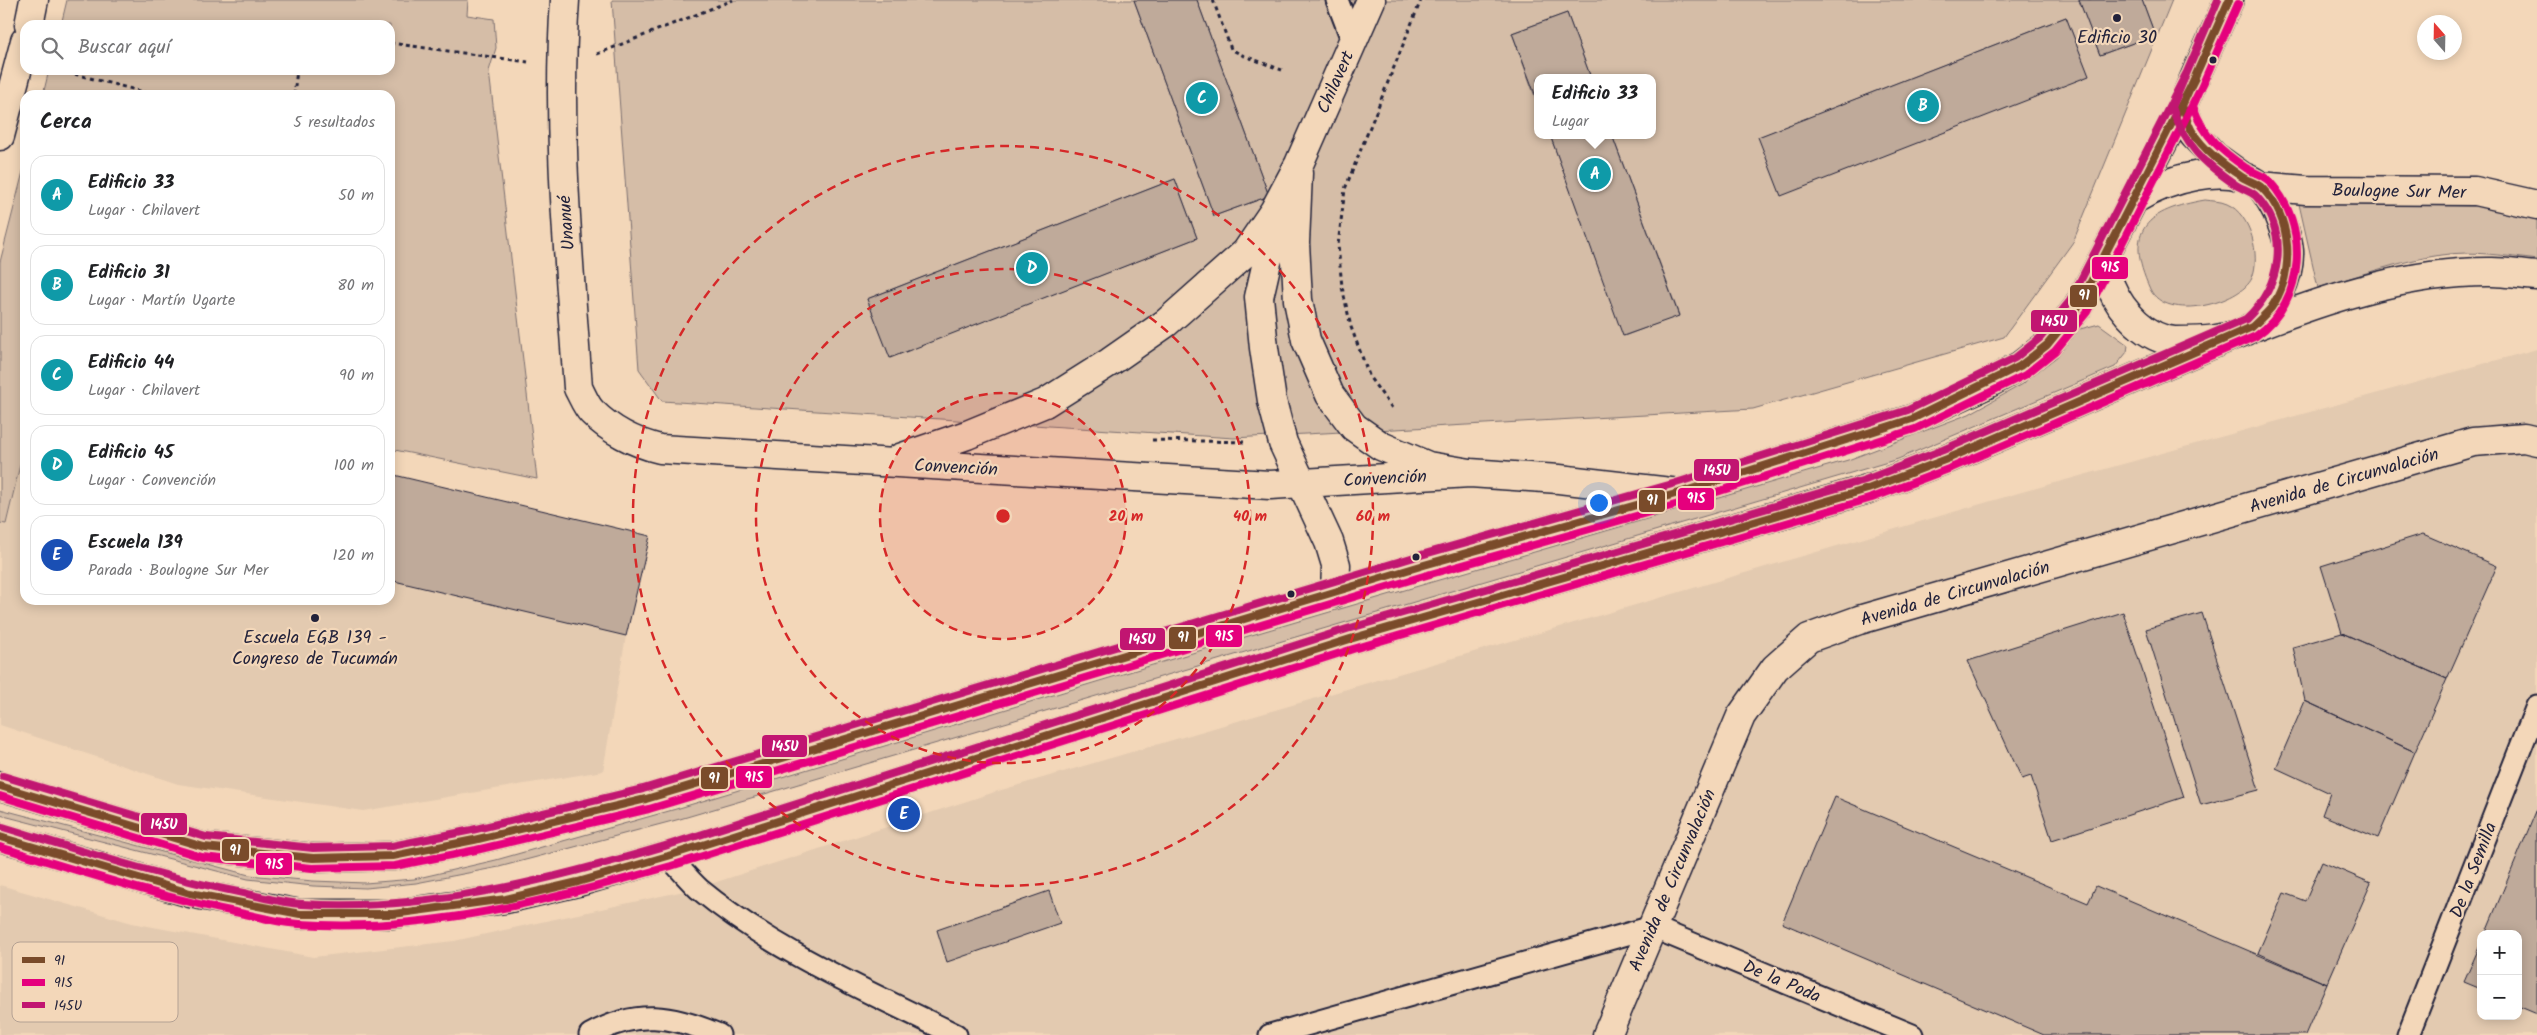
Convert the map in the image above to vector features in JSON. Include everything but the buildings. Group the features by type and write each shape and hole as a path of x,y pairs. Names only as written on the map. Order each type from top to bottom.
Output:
{"street":[{"path":"30,20 34,0"},
{"name":"Unanué","path":"564,0 560,67 561,143 578,388 591,411 616,430"},
{"name":"Chilavert","path":"1299,164 1371,0"},
{"path":"0,786 204,847 313,858 393,856 474,840 646,799 1424,565 1679,493 1912,419 1983,386 2020,366 2046,345 2078,307 2182,106 2229,0"},
{"path":"0,136 20,60"},
{"path":"2105,257 2111,287 2129,314 2148,332 2168,340 2241,332 2272,305 2284,280 2289,252 2283,225 2270,198 2253,182 2214,156 2193,134 2182,106"},
{"path":"1299,164 1267,262 1259,297 1272,401 1283,443 1329,542 1336,565 1335,593"},
{"path":"886,463 967,435 1045,403 1110,362 1158,328 1208,288 1246,252 1274,211 1299,164"},
{"path":"1299,164 1295,243 1298,300 1306,340 1330,395 1354,427 1381,446 1428,466 1470,474 1559,479 1679,493"},
{"path":"2135,199 2155,187 2189,177 2224,174 2253,182"},
{"name":"Boulogne Sur Mer","path":"2253,182 2306,190 2475,191 2537,205"},
{"path":"0,837 190,893 300,914 393,914 506,899 578,882 668,856 1350,639 1868,489 1946,459 2241,332 2333,297 2437,275 2492,272 2537,276"},
{"name":"Convención","path":"616,430 640,444 660,449 1270,485 1470,474"},
{"name":"Avenida de Circunvalación","path":"1607,1035 1741,716 1775,668 1809,638 1859,620 2474,442 2524,438 2537,441"}],"lane":[{"path":"1337,0 1353,42"},
{"name":"De la Semilla","path":"2409,1035 2537,706"},
{"path":"668,856 698,888 740,920 816,965 956,1035"},
{"path":"1270,1035 1652,927"},
{"name":"De la Poda","path":"1652,927 1912,1035"},
{"path":"590,1035 606,1026 644,1017 667,1018 720,1035"}],"path":[{"path":"1213,0 1231,49 1282,70"},
{"path":"1395,412 1370,378 1351,327 1342,287 1338,245 1345,189 1421,0"},
{"path":"78,75 136,90"},
{"path":"295,90 296,75"},
{"path":"1145,440 1283,443"}],"shaded area":[{"path":"67,0 468,0 467,15 494,19 496,48 489,71 537,479 395,450 395,90 44,90 48,75 395,75 395,20 62,20"},
{"path":"612,0 1134,0 1214,216 1269,196 1197,0 2079,0 2100,55 2155,35 2142,0 2172,0 2073,242 2004,337 1753,409 1234,438 662,401 639,369","holes":["1567,13 1590,74 1656,74 1656,139 1613,139 1679,315 1624,336 1551,139 1534,139 1534,94 1512,33","2066,17 2088,75 1759,137","1175,179 1197,238 890,357 867,299"]},
{"path":"20,184 20,465 6,524 0,523 0,262"},
{"path":"2205,200 2227,204 2235,209 2248,226 2252,237 2255,259 2252,278 2245,287 2234,295 2219,301 2203,306 2186,307 2171,305 2159,299 2150,289 2142,269 2139,252 2140,238 2146,226 2155,217 2185,204"},
{"path":"2299,204 2484,206 2537,220 2537,260 2477,253 2441,255 2394,265 2318,288"},
{"path":"2099,324 2128,345 2127,352 2115,367 1898,459 680,819 499,867 416,883 366,888 313,886 248,879 0,815 0,809 249,875 313,881 365,883 414,879 496,860 676,809 1265,631 1848,460 1969,414 2023,384 2080,329"},
{"path":"2537,349 2537,1035 0,1035 0,885 132,923 313,957 454,941 698,888 998,791 2022,492"},
{"name":"Escuela EGB 139 - Congreso de Tucumán","path":"20,465 20,605 395,605 395,477 626,636 603,771 363,811 178,784 0,725 0,523 6,524"}],"transit line":[{"name":"145U","path":"3,827 212,887 302,904 394,903 486,891 576,871 665,846 1347,629 1865,480 1943,450 2246,319 2258,306 2274,276 2277,259 2274,227 2267,211 2256,196 2236,185 2214,169 2196,152 2183,132 2172,107 2218,0"},
{"name":"91","path":"0,837 190,893 300,914 393,914 506,899 578,882 668,856 1350,639 1868,489 1947,459 2252,327 2271,308 2279,294 2287,263 2285,230 2280,215 2262,188 2242,177 2214,157 2202,145 2190,128 2182,106 2229,0"},
{"name":"91S","path":"0,847 210,907 300,924 394,924 488,911 580,891 671,866 1353,649 1872,498 1951,468 2256,336 2273,321 2285,303 2293,283 2297,262 2296,240 2291,219 2282,199 2269,181 2246,168 2221,149 2202,126 2193,106 2238,4"},
{"name":"145U","path":"3,776 206,837 313,848 392,846 472,830 643,789 1421,555 1676,483 1908,410 2015,358 2040,338 2070,301 2186,74"},
{"name":"91","path":"0,786 204,847 313,858 393,856 474,840 646,799 1424,565 1679,493 1912,419 2020,366 2047,345 2078,307 2195,78"},
{"name":"91S","path":"0,796 202,857 312,868 395,866 476,850 649,809 1427,575 1682,503 1915,429 2025,375 2055,351 2087,312 2204,82"}],"place":[{"name":"Edificio 30","path":"2117,18"},
{"name":"Edificio 44","path":"1202,98"},
{"name":"Edificio 31","path":"1923,106"},
{"name":"Edificio 33","path":"1595,174"},
{"name":"Edificio 45","path":"1032,268"},
{"name":"Escuela EGB 139 - Congreso de Tucumán","path":"315,618"},
{"name":"Escuela 139","path":"904,814"}]}
